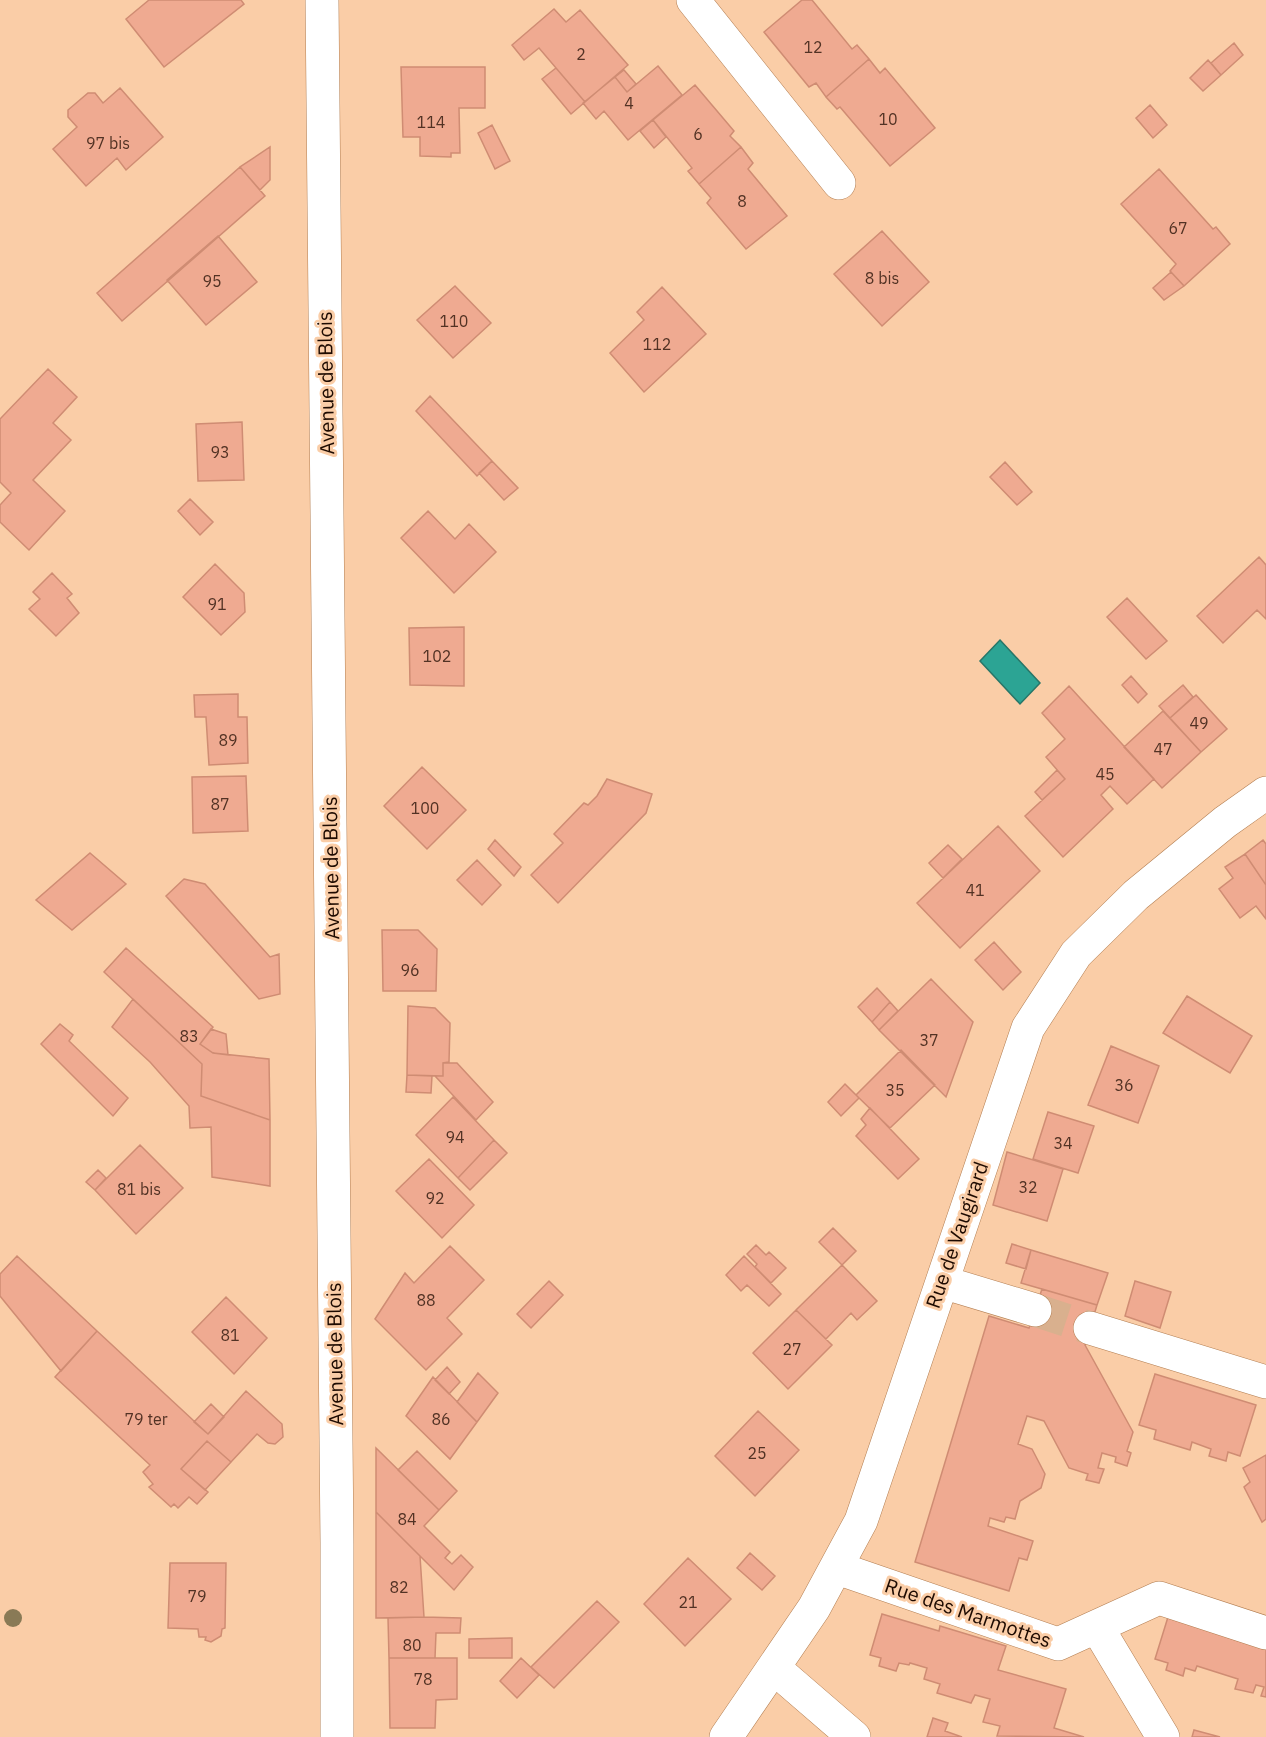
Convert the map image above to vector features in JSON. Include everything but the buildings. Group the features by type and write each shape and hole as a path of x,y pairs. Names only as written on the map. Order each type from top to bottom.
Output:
{"street":[{"name":"Avenue de Blois","path":"322,0 337,1737"},
{"path":"693,0 839,183"},
{"name":"Rue de Vaugirard","path":"726,1737 774,1668 837,1568 861,1521 1028,1029 1077,954 1136,895 1226,822 1266,793"},
{"path":"942,1282 1035,1310"},
{"path":"1090,1328 1266,1382"},
{"name":"Rue des Marmottes","path":"837,1568 1058,1644 1159,1598 1266,1633"},
{"path":"1097,1627 1163,1737"},
{"path":"774,1668 854,1737"}],"water":[{"path":"1000,640 1040,683 1020,704 980,661"}],"tunnel":[{"path":"1035,1310 1090,1328"}]}
